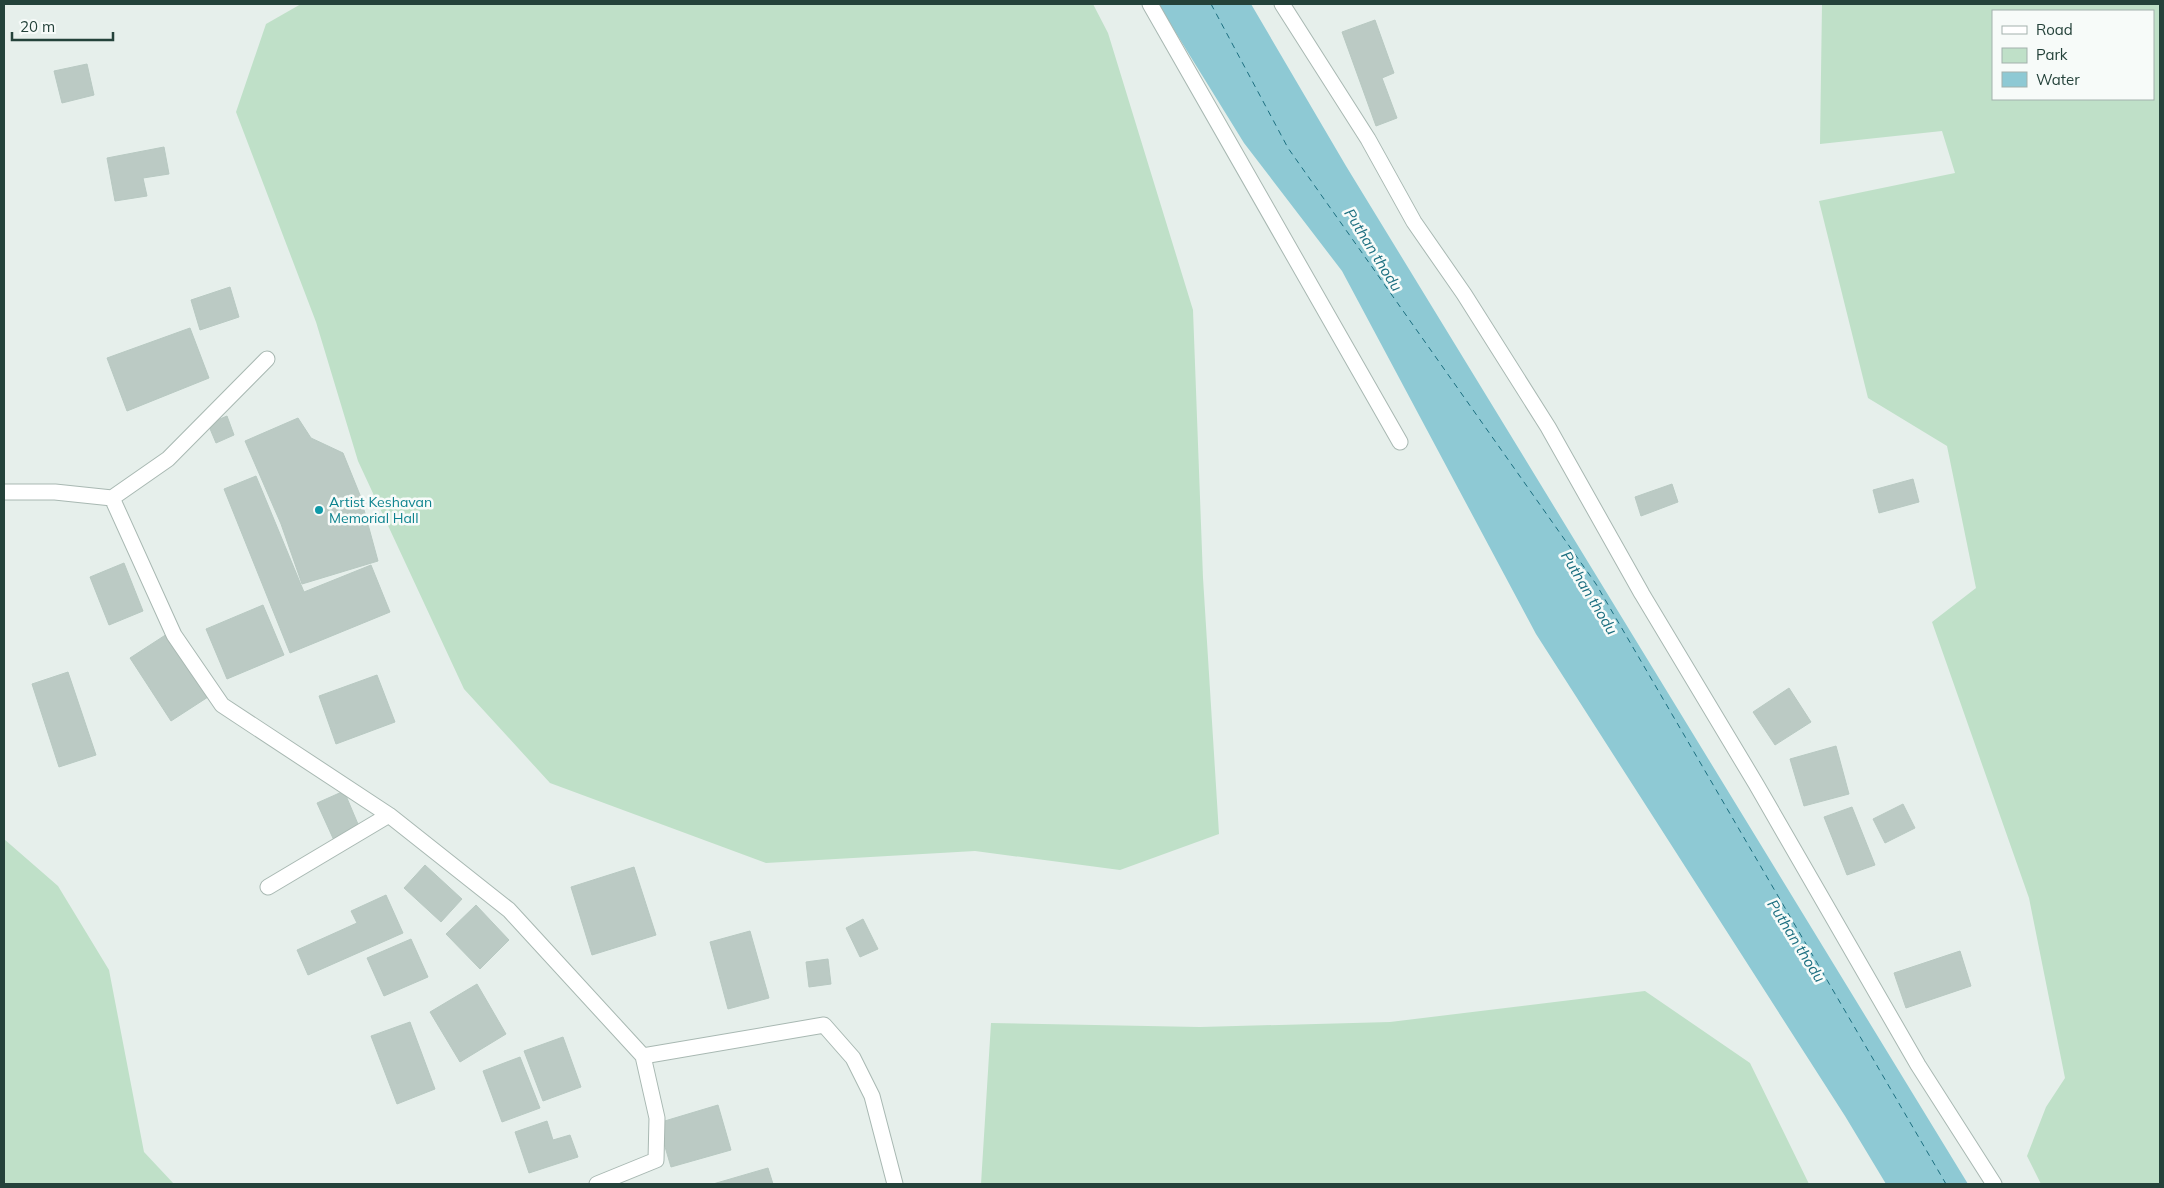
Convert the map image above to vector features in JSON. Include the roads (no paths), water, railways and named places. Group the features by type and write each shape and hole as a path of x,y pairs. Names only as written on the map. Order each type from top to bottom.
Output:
{"street":[{"path":"1150,4 1400,442"},
{"path":"1282,4 1368,139 1414,222 1464,294 1548,426 1642,594 1756,784 1918,1065 1994,1184"},
{"path":"4,492 55,492 112,498 168,459 267,359"},
{"path":"112,498 174,635 222,705 389,815 509,910 643,1056 657,1118 656,1160 597,1184"},
{"path":"268,887 389,815"},
{"path":"643,1056 824,1025 853,1058 872,1096 895,1184"}],"water":[{"name":"Puthan thodu","path":"1158,4 1251,4 1346,166 1968,1184 1886,1184 1845,1116 1536,634 1342,271 1244,143"}],"place":[{"name":"Artist Keshavan Memorial Hall","path":"319,510"}]}
